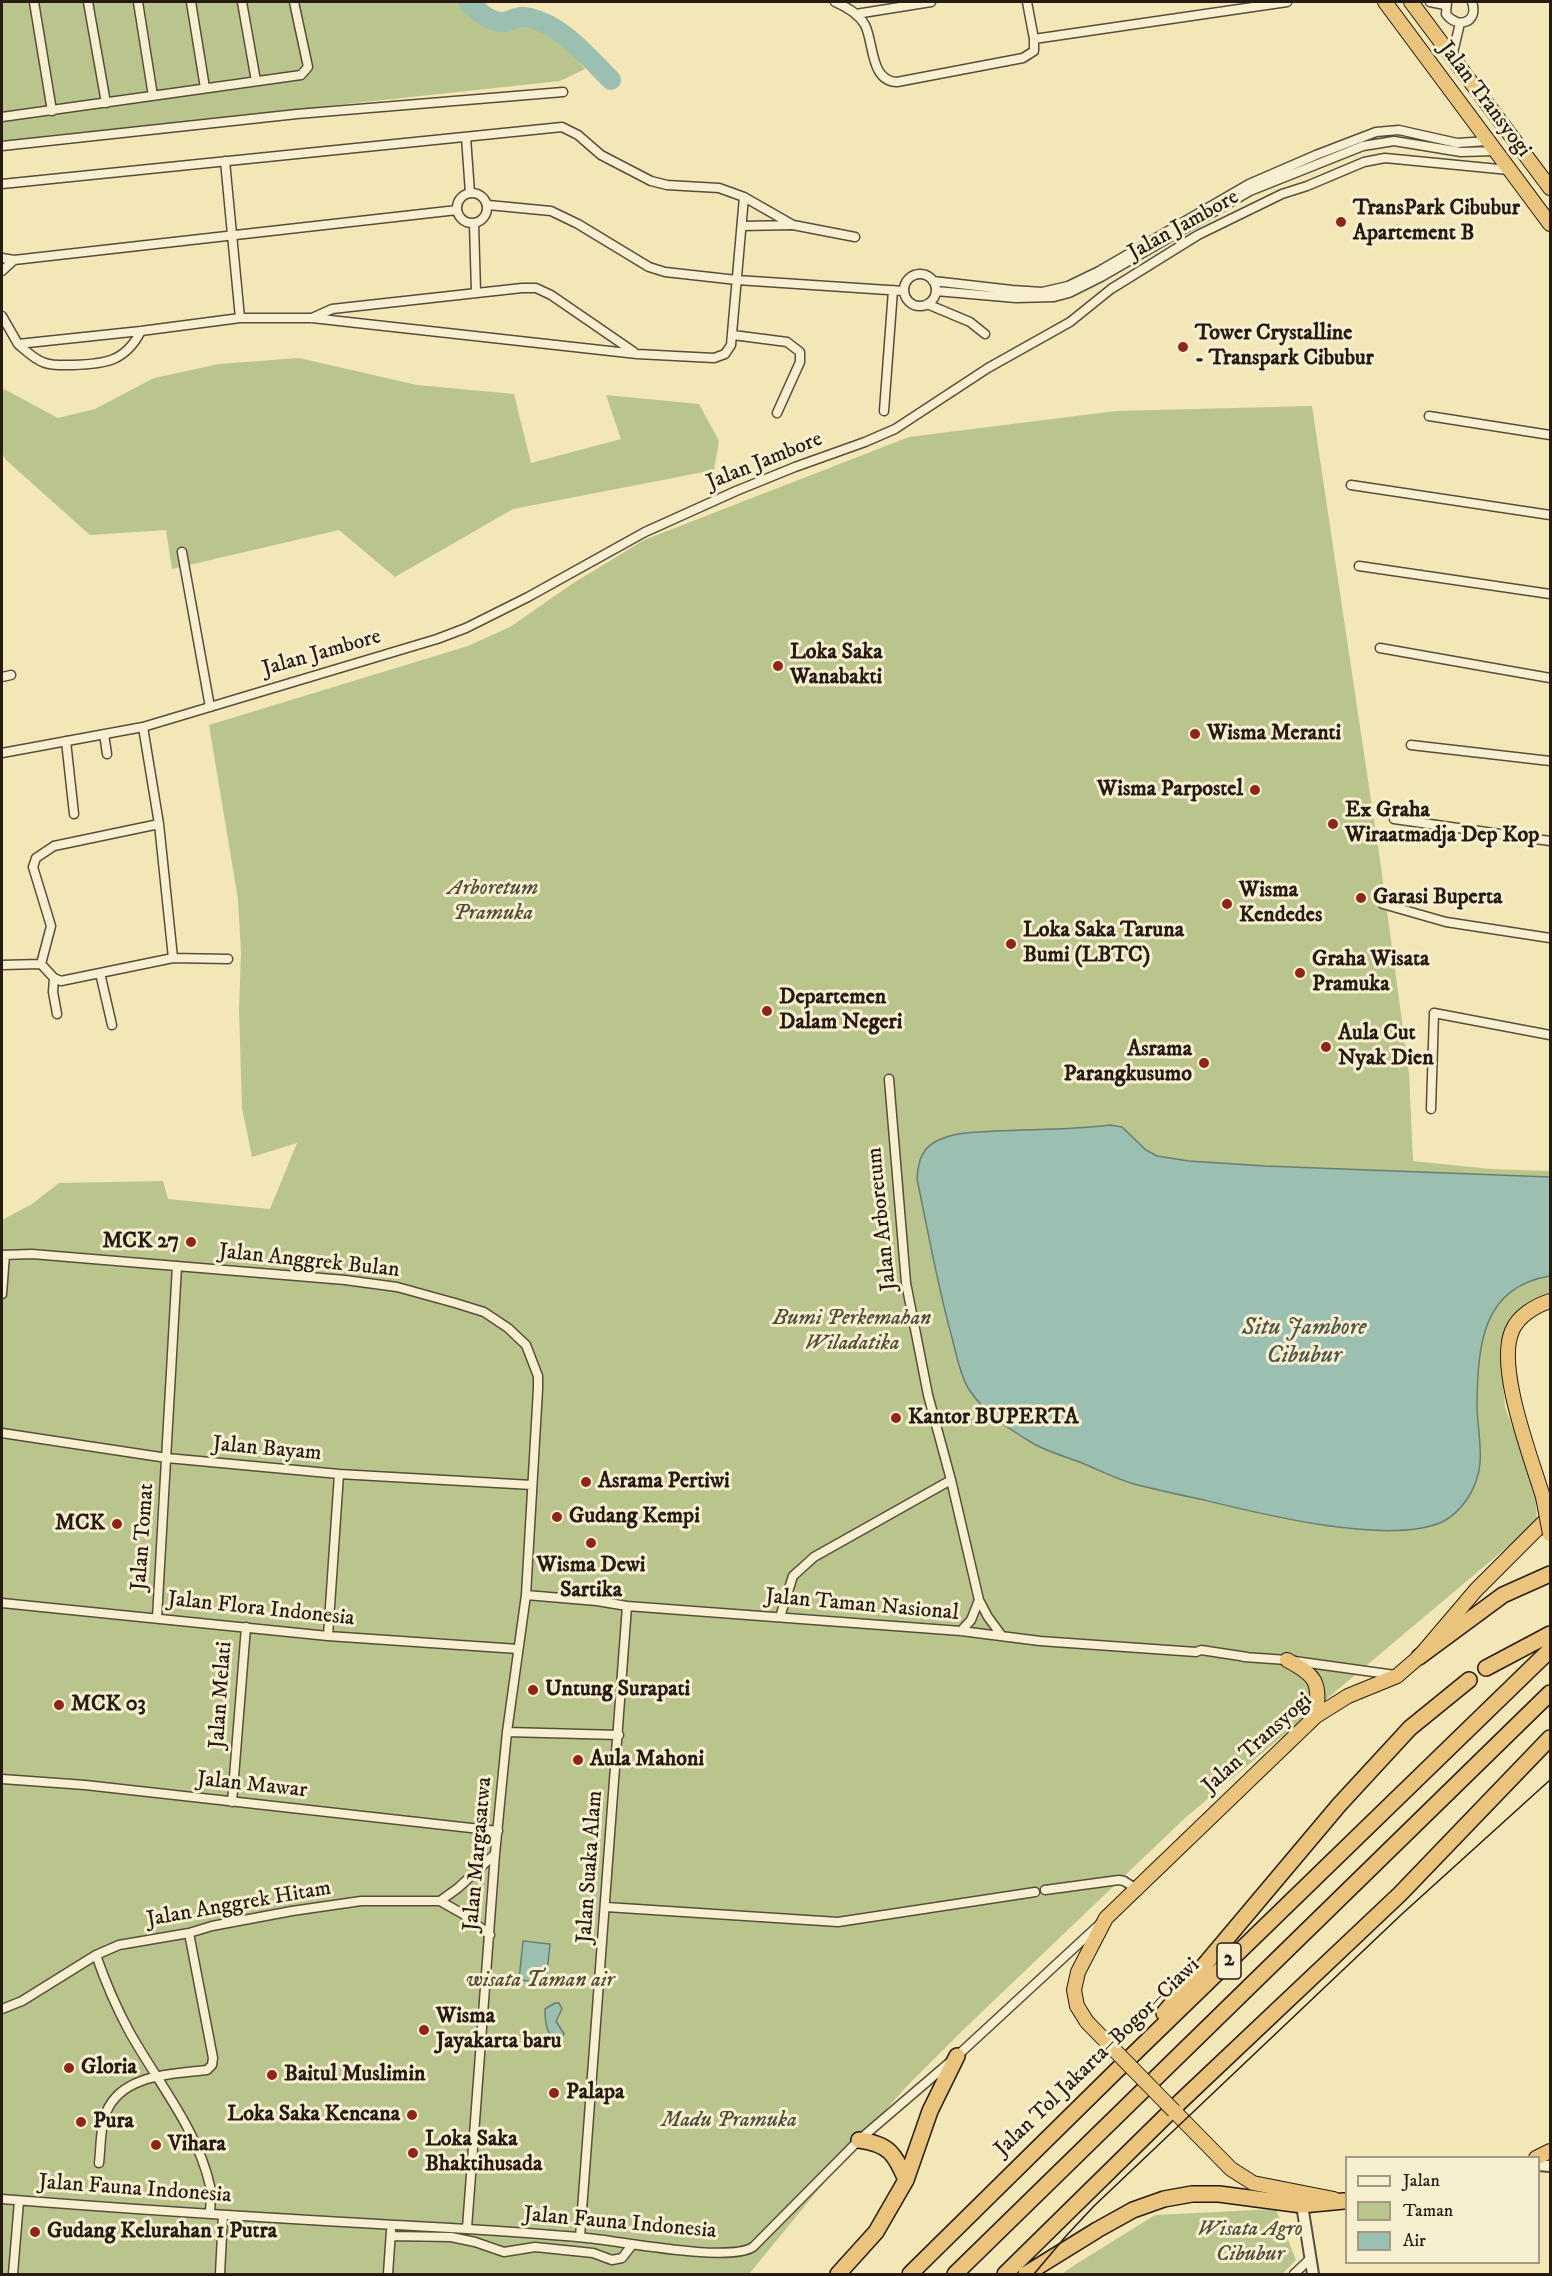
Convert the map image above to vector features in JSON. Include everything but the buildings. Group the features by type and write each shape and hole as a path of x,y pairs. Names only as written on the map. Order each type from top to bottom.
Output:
{"highway":[{"name":"Jalan Transyogi","path":"1385,2 1551,224"},
{"name":"Jalan Transyogi","path":"1411,2 1551,189"},
{"path":"1551,1300 1541,1304 1518,1321 1512,1330 1508,1350 1510,1386 1543,1497 1551,1534"},
{"name":"Jalan Transyogi","path":"1345,2201 1253,2183 1231,2169 1087,2022 1077,2006 1074,1990 1078,1972 1106,1918 1135,1888 1316,1716 1348,1696 1397,1676 1419,1657 1476,1590 1551,1516"},
{"path":"1419,1657 1503,1594 1551,1574"},
{"path":"1486,1668 1551,1634"},
{"name":"Jalan Tol Jakarta–Bogor–Ciawi","path":"910,2274 1551,1650"},
{"path":"1287,1660 1306,1670 1314,1679 1318,1696 1316,1716"},
{"path":"1112,2075 1339,1805 1410,1728 1469,1680"},
{"name":"2","path":"955,2274 1551,1693"},
{"path":"1005,2274 1173,2109 1400,1894 1551,1738"},
{"path":"838,2274 876,2232 906,2180 930,2111 957,2055"},
{"path":"860,2140 877,2143 889,2150 898,2161 906,2180"},
{"path":"1026,2274 1133,2210 1164,2199 1191,2194 1219,2194 1302,2205 1345,2201"}],"street":[{"path":"34,2 52,111"},
{"path":"88,2 106,103"},
{"path":"138,2 153,96"},
{"path":"191,2 205,88"},
{"path":"242,2 256,81"},
{"path":"2,117 301,75 308,67 294,2"},
{"path":"835,2 856,14 865,25 879,71 891,82 1023,58 1033,53 1034,39 1027,2"},
{"path":"856,14 931,2"},
{"path":"1034,39 1287,2"},
{"path":"1430,2 1446,3 1446,14 1451,21 1460,23 1472,16 1473,5 1483,2"},
{"path":"1452,57 1460,23"},
{"path":"2,146 297,114 563,92"},
{"path":"2,184 562,127 578,135 601,155 651,181 667,185 719,188 744,197 793,225"},
{"path":"1394,141 1399,130"},
{"path":"933,281 936,291 933,299 927,304 919,306 911,304 906,298 903,291 906,280 915,274 925,275 933,281 1012,290 1042,292 1068,286 1099,271 1249,184 1376,132 1399,130 1458,143 1492,146"},
{"path":"1376,132 1378,143"},
{"path":"466,137 470,193"},
{"path":"936,291 1016,298 1054,297 1101,277 1250,191 1319,162 1378,143 1394,141 1461,152 1492,146"},
{"name":"Jalan Jambore","path":"2,753 143,727 449,635 528,597 645,532 746,486 889,432 988,368 1070,322 1111,289 1198,235 1282,194 1360,163 1385,158 1510,170"},
{"path":"225,161 240,318"},
{"path":"470,193 483,197 488,205 485,217 474,224 464,221 457,210 459,200 470,193"},
{"path":"18,344 141,332 240,318 312,318 637,354 714,358 728,351 733,335 744,197"},
{"path":"488,205 551,211 578,224 649,267 657,269 737,280 903,291"},
{"path":"2,258 14,260 457,210"},
{"path":"474,224 476,292"},
{"path":"742,226 793,225 855,237"},
{"path":"2,271 14,260"},
{"path":"312,318 332,309 476,292 536,288 551,295 637,354"},
{"path":"884,411 893,290"},
{"path":"927,304 970,322 985,334"},
{"path":"2,316 18,344 42,363 54,366 96,365 115,359 127,351 141,332"},
{"path":"733,335 787,342 800,352 800,362 777,413"},
{"path":"1429,416 1551,435"},
{"path":"1351,485 1551,515"},
{"path":"182,552 210,707"},
{"path":"1359,566 1551,594"},
{"path":"1380,648 1551,678"},
{"path":"143,727 159,824 173,958"},
{"path":"104,734 107,754"},
{"path":"66,741 74,814"},
{"path":"1410,744 1551,761"},
{"path":"1394,819 1551,841"},
{"path":"41,964 51,926 33,867 36,858 54,846 159,824"},
{"path":"1383,904 1446,922 1551,938"},
{"path":"2,965 41,964 54,978 61,981 173,958 228,959"},
{"path":"100,973 112,1025"},
{"path":"54,978 53,992 57,1014"},
{"path":"1431,1109 1434,1013 1551,1035"},
{"name":"Jalan Arboretum","path":"889,1078 906,1283 928,1395 979,1600 1002,1636"},
{"name":"Jalan Anggrek Bulan","path":"3,1255 32,1254 376,1283 484,1312 526,1345 538,1376 532,1485"},
{"path":"2,1294 3,1255"},
{"name":"Jalan Tomat","path":"157,1618 177,1266"},
{"name":"Jalan Bayam","path":"2,1433 166,1458 339,1474 532,1485"},
{"path":"328,1636 339,1474"},
{"path":"780,1617 793,1576 814,1557 951,1480"},
{"name":"Jalan Margasatwa","path":"467,2228 495,1854 507,1732 526,1595 532,1485"},
{"name":"Jalan Taman Nasional","path":"526,1595 627,1606 962,1631 1040,1641 1287,1660 1397,1676"},
{"path":"962,1631 971,1620 979,1600"},
{"name":"Jalan Flora Indonesia","path":"2,1604 328,1636 518,1649"},
{"name":"Jalan Suaka Alam","path":"580,2237 627,1606"},
{"name":"Jalan Melati","path":"232,1802 246,1628"},
{"path":"507,1732 619,1735"},
{"name":"Jalan Mawar","path":"2,1779 85,1785 498,1831"},
{"path":"490,1935 463,1914 440,1901 458,1888 495,1854"},
{"path":"1045,1890 1119,1880 1135,1888"},
{"path":"606,1907 838,1922 1035,1892"},
{"name":"Jalan Anggrek Hitam","path":"2,2009 22,2001 96,1955 119,1945 189,1933 212,1926 361,1901 440,1901"},
{"name":"Jalan Fauna Indonesia","path":"2,2199 210,2214 467,2228 580,2237 690,2252 743,2252 748,2250 860,2140 957,2055 1106,1918"},
{"path":"99,2163 105,2115 111,2103 130,2086 158,2076 207,2070 212,2065 213,2058 189,1933"},
{"path":"96,1955 105,1981 129,2031 158,2076 202,2162 211,2188 210,2214"},
{"path":"13,2274 19,2200"},
{"path":"1302,2205 1313,2274"},
{"path":"220,2274 223,2214"},
{"path":"388,2274 391,2225"},
{"path":"391,2236 451,2237 504,2252 535,2247 600,2254 612,2260 622,2258 632,2245"},
{"path":"1294,2274 1310,2259"}],"green space":[{"path":"2,2 471,2 472,12 555,32 585,69 560,81 2,141"},
{"path":"299,358 417,385 514,394 531,463 621,439 606,395 699,404 719,441 714,470 513,509 395,577 339,530 172,569 166,530 90,535 6,460 2,453 2,388 58,418 95,409 154,378 219,364"},
{"name":"Bumi Perkemahan Wiladatika","path":"1312,406 1381,867 1409,1073 1413,1161 1491,1169 1550,1171 1550,1297 1507,1330 1500,1344 1505,1407 1535,1488 1537,1522 1185,1818 906,2087 859,2140 749,2274 2,2274 2,1220 32,1204 59,1183 163,1181 168,1199 270,1209 297,1143 252,1157 242,1108 239,1010 241,953 238,899 209,725 468,646 510,627 572,584 644,540 909,437 1116,411"},
{"name":"Wisata Agro Cibubur","path":"1276,2209 1296,2260 1282,2274 1062,2274 1155,2215"}],"water":[{"name":"Situ Jambore Cibubur","path":"1110,1125 1122,1127 1146,1150 1157,1156 1189,1161 1550,1177 1550,1276 1527,1282 1510,1292 1497,1306 1488,1322 1479,1360 1477,1416 1480,1463 1474,1486 1460,1509 1442,1522 1419,1529 1390,1531 1325,1525 1258,1513 1134,1484 1052,1452 1006,1426 974,1397 962,1375 941,1296 917,1179 922,1155 935,1142 961,1134"},
{"path":"523,1941 550,1944 546,1983 519,1980"},
{"path":"559,2003 562,2009 556,2021 564,2034 559,2042 551,2036 545,2019 545,2009"}],"waterway":[{"path":"468,2 484,15 498,22 526,17 553,27 584,52 611,80"}],"tram line":[{"path":"1034,2274 1094,2206 1402,1914 1550,1780"}],"place":[{"name":"TransPark Cibubur Apartement B","path":"1341,222"},
{"name":"Tower Crystalline - Transpark Cibubur","path":"1183,347"},
{"name":"Loka Saka Wanabakti","path":"778,666"},
{"name":"Wisma Meranti","path":"1195,734"},
{"name":"Wisma Parpostel","path":"1255,790"},
{"name":"Ex Graha Wiraatmadja Dep Kop","path":"1333,824"},
{"name":"Garasi Buperta","path":"1361,898"},
{"name":"Wisma Kendedes","path":"1227,904"},
{"name":"Loka Saka Taruna Bumi (LBTC)","path":"1011,944"},
{"name":"Graha Wisata Pramuka","path":"1300,973"},
{"name":"Departemen Dalam Negeri","path":"767,1011"},
{"name":"Aula Cut Nyak Dien","path":"1326,1047"},
{"name":"Asrama Parangkusumo","path":"1204,1063"},
{"name":"MCK 27","path":"191,1242"},
{"name":"Kantor BUPERTA","path":"896,1418"},
{"name":"Asrama Pertiwi","path":"586,1482"},
{"name":"Gudang Kempi","path":"557,1517"},
{"name":"MCK","path":"117,1524"},
{"name":"Wisma Dewi Sartika","path":"591,1543"},
{"name":"Untung Surapati","path":"533,1690"},
{"name":"MCK 03","path":"59,1705"},
{"name":"Aula Mahoni","path":"578,1760"},
{"name":"Wisma Jayakarta baru","path":"424,2030"},
{"name":"Gloria","path":"69,2068"},
{"name":"Baitul Muslimin","path":"272,2075"},
{"name":"Palapa","path":"554,2093"},
{"name":"Loka Saka Kencana","path":"412,2115"},
{"name":"Pura","path":"81,2122"},
{"name":"Vihara","path":"156,2145"},
{"name":"Loka Saka Bhaktihusada","path":"413,2153"},
{"name":"Gudang Kelurahan 1 Putra","path":"35,2232"}],"park label":[{"name":"Arboretum Pramuka","path":"493,902"},
{"name":"wisata Taman air","path":"540,1981"},
{"name":"Madu Pramuka","path":"729,2121"}]}
